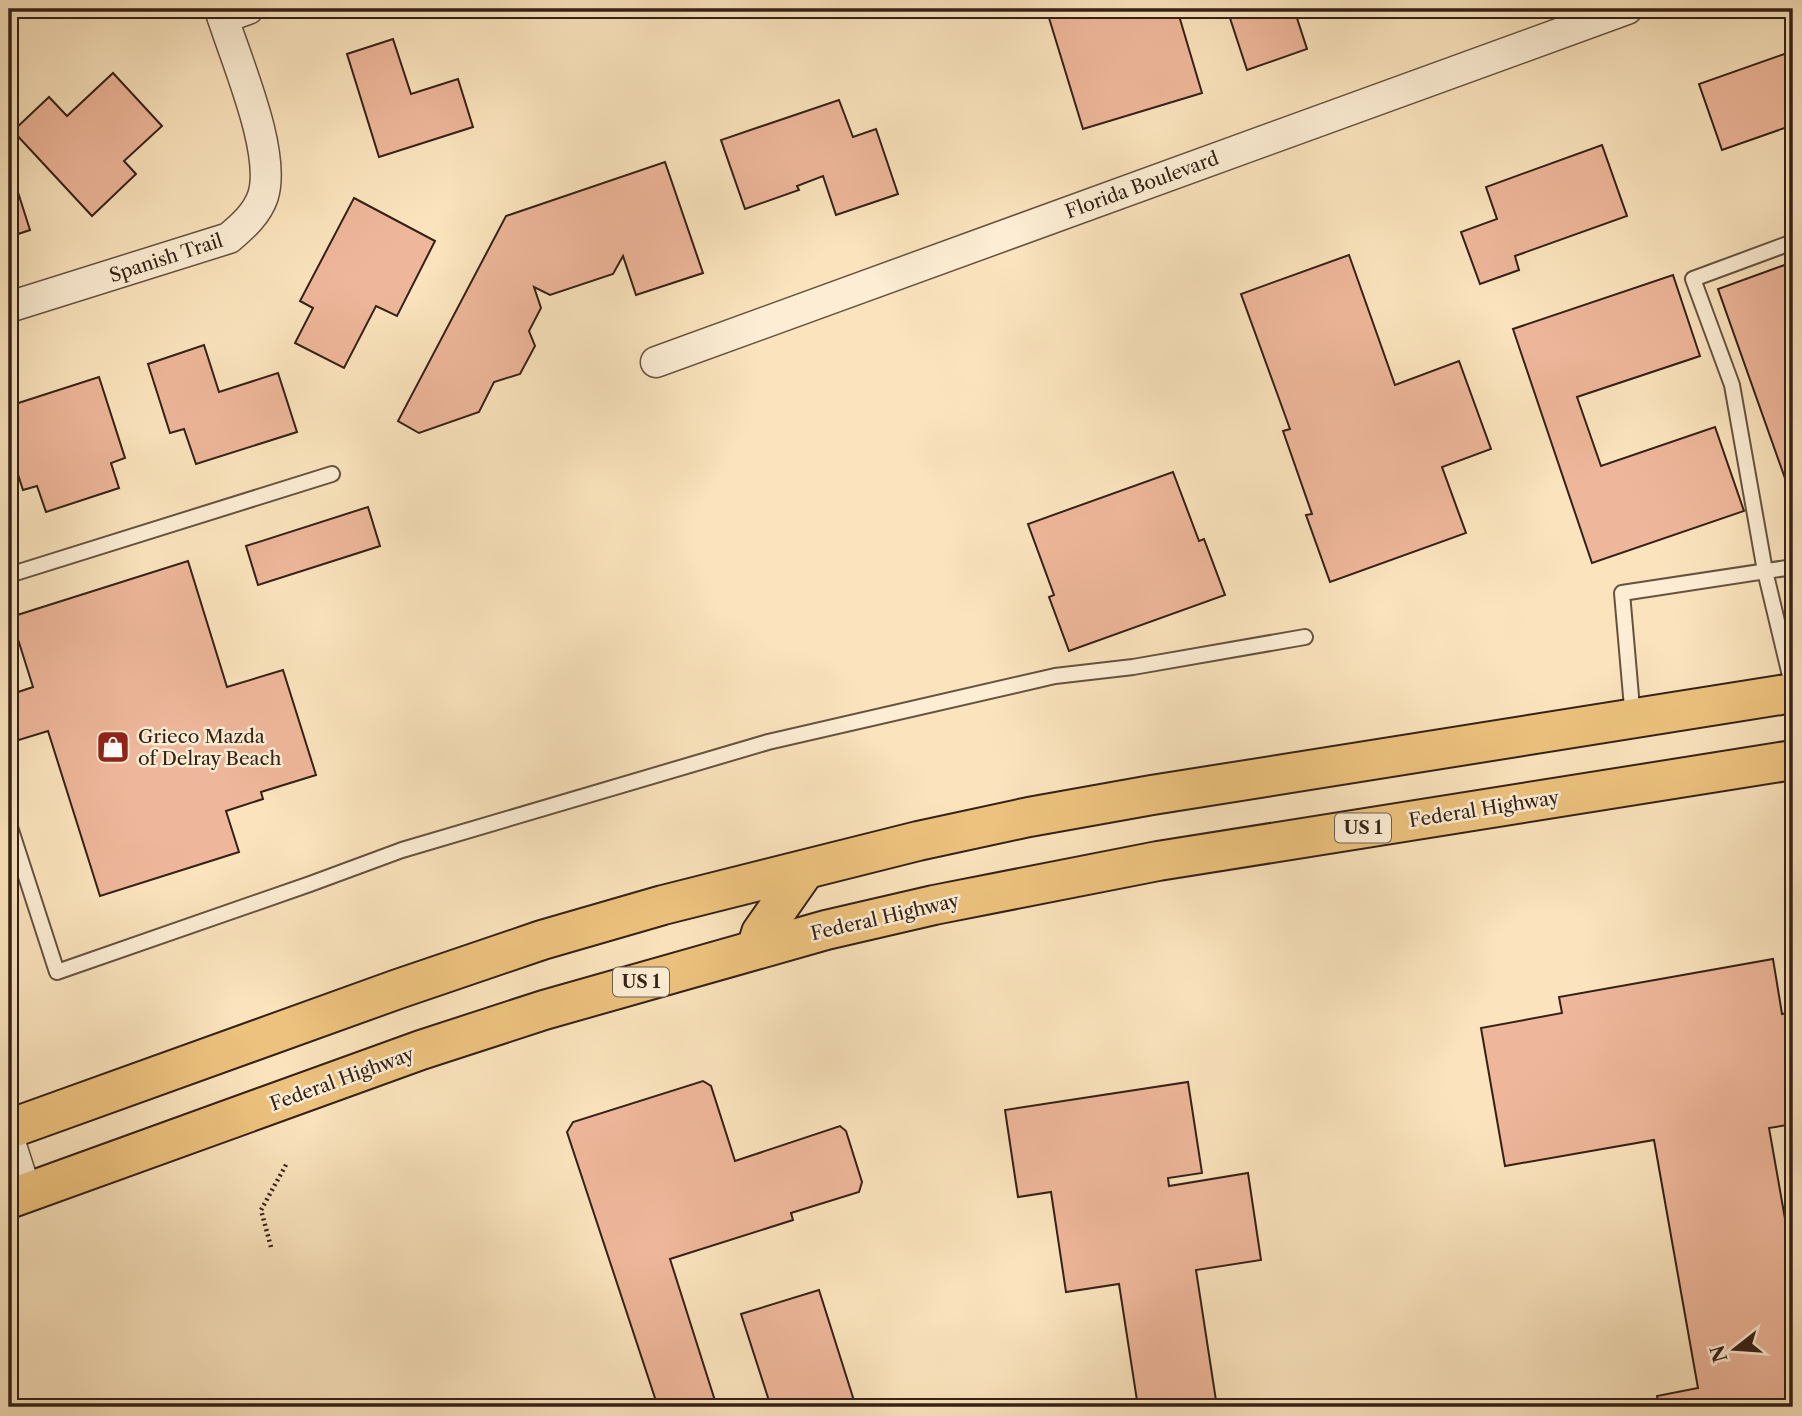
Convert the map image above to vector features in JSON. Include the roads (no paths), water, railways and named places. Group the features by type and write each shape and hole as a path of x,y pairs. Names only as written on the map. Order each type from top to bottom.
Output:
{"main road":[{"path":"9,1129 542,940 663,905 918,841 1029,817 1152,795 1793,691"},
{"name":"Federal Highway","path":"17,1195 433,1046 544,1010 826,930 934,905 1158,861 1793,760"},
{"path":"756,949 761,933 805,870"}],"street":[{"name":"Florida Boulevard","path":"656,362 1624,9"},
{"name":"Spanish Trail","path":"9,307 229,238 249,220 262,198 267,172 264,145 230,12"},
{"path":"9,1139 17,1195"}],"lane":[{"path":"1793,242 1693,279 1732,385 1765,571 1793,691"},
{"path":"9,575 332,474"},
{"path":"1633,719 1622,593 1793,567"},
{"path":"9,824 57,972 402,850 768,741 1055,676 1133,667 1305,637"}],"place":[{"name":"Grieco Mazda of Delray Beach","path":"113,747"}]}
